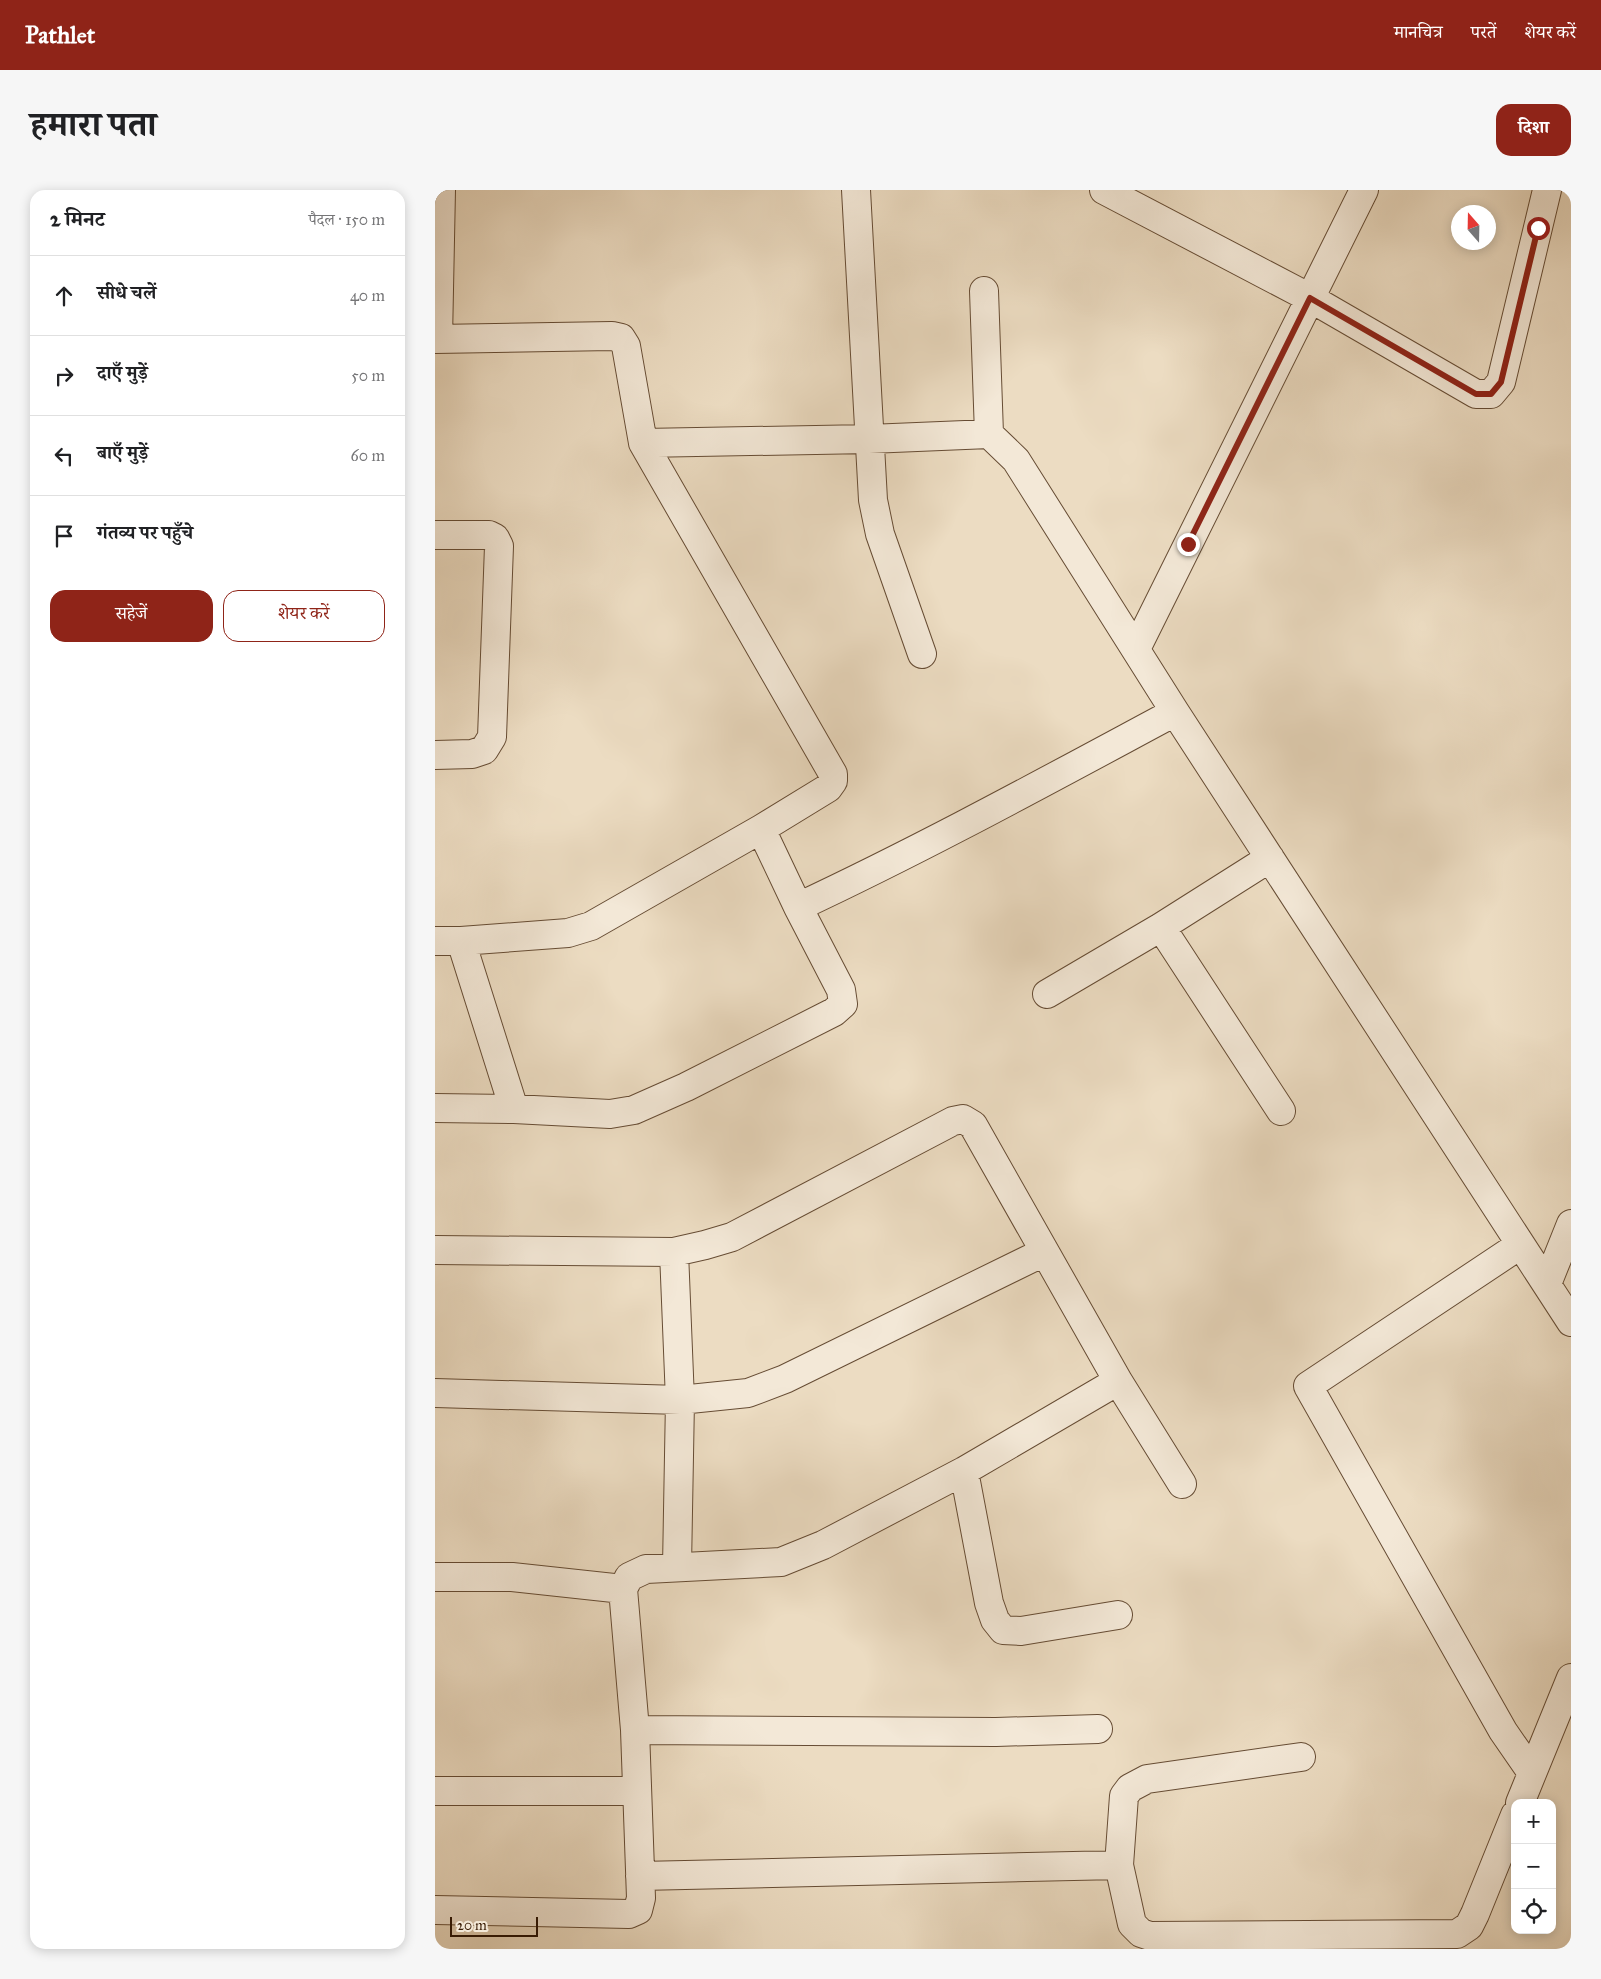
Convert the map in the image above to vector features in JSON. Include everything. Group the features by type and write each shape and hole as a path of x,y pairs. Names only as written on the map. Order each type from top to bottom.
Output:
{"street":[{"path":"441,190 437,339 612,336 621,338 626,346 643,443 833,774 833,781 828,788 761,830 591,926 568,933 448,941 514,1109"},
{"path":"856,190 873,500 880,534 922,654"},
{"path":"1104,190 1310,298 1476,394 1491,394 1501,382 1547,190"},
{"path":"1136,650 1364,190"},
{"path":"984,291 989,434 1016,460 1175,712 1571,1322"},
{"path":"643,443 869,439 989,434"},
{"path":"435,535 489,534 495,538 499,546 492,737 484,750 472,754 435,755"},
{"path":"798,907 886,866 952,832 1175,712"},
{"path":"435,1108 514,1109 609,1114 634,1110 686,1087 834,1012 843,1004 841,990 761,830"},
{"path":"1047,994 1270,858"},
{"path":"1161,926 1281,1111"},
{"path":"435,1250 674,1252 705,1245 732,1237 953,1120 963,1119 973,1125 1118,1381 1182,1484"},
{"path":"1547,1284 1571,1224"},
{"path":"1520,1245 1308,1386 1503,1731 1532,1772"},
{"path":"674,1252 680,1400 677,1567"},
{"path":"435,1393 680,1400 747,1393 785,1379 1044,1252"},
{"path":"435,1910 629,1914 638,1910 641,1898 635,1730 623,1589 629,1578 646,1569 781,1562 823,1545 964,1471 1118,1381"},
{"path":"964,1471 989,1603 995,1620 1003,1630 1021,1632 1118,1616"},
{"path":"435,1577 512,1577 623,1589"},
{"path":"1522,1799 1571,1678"},
{"path":"635,1730 996,1732 1098,1728"},
{"path":"1301,1757 1147,1779 1130,1788 1125,1796 1119,1865 1132,1924 1141,1933 1150,1936 1457,1934 1469,1926 1475,1914 1511,1825"},
{"path":"435,1791 636,1791"},
{"path":"640,1876 1119,1865"}],"route":[{"path":"1188,544 1310,298 1476,394 1491,394 1501,382 1538,228"}]}
